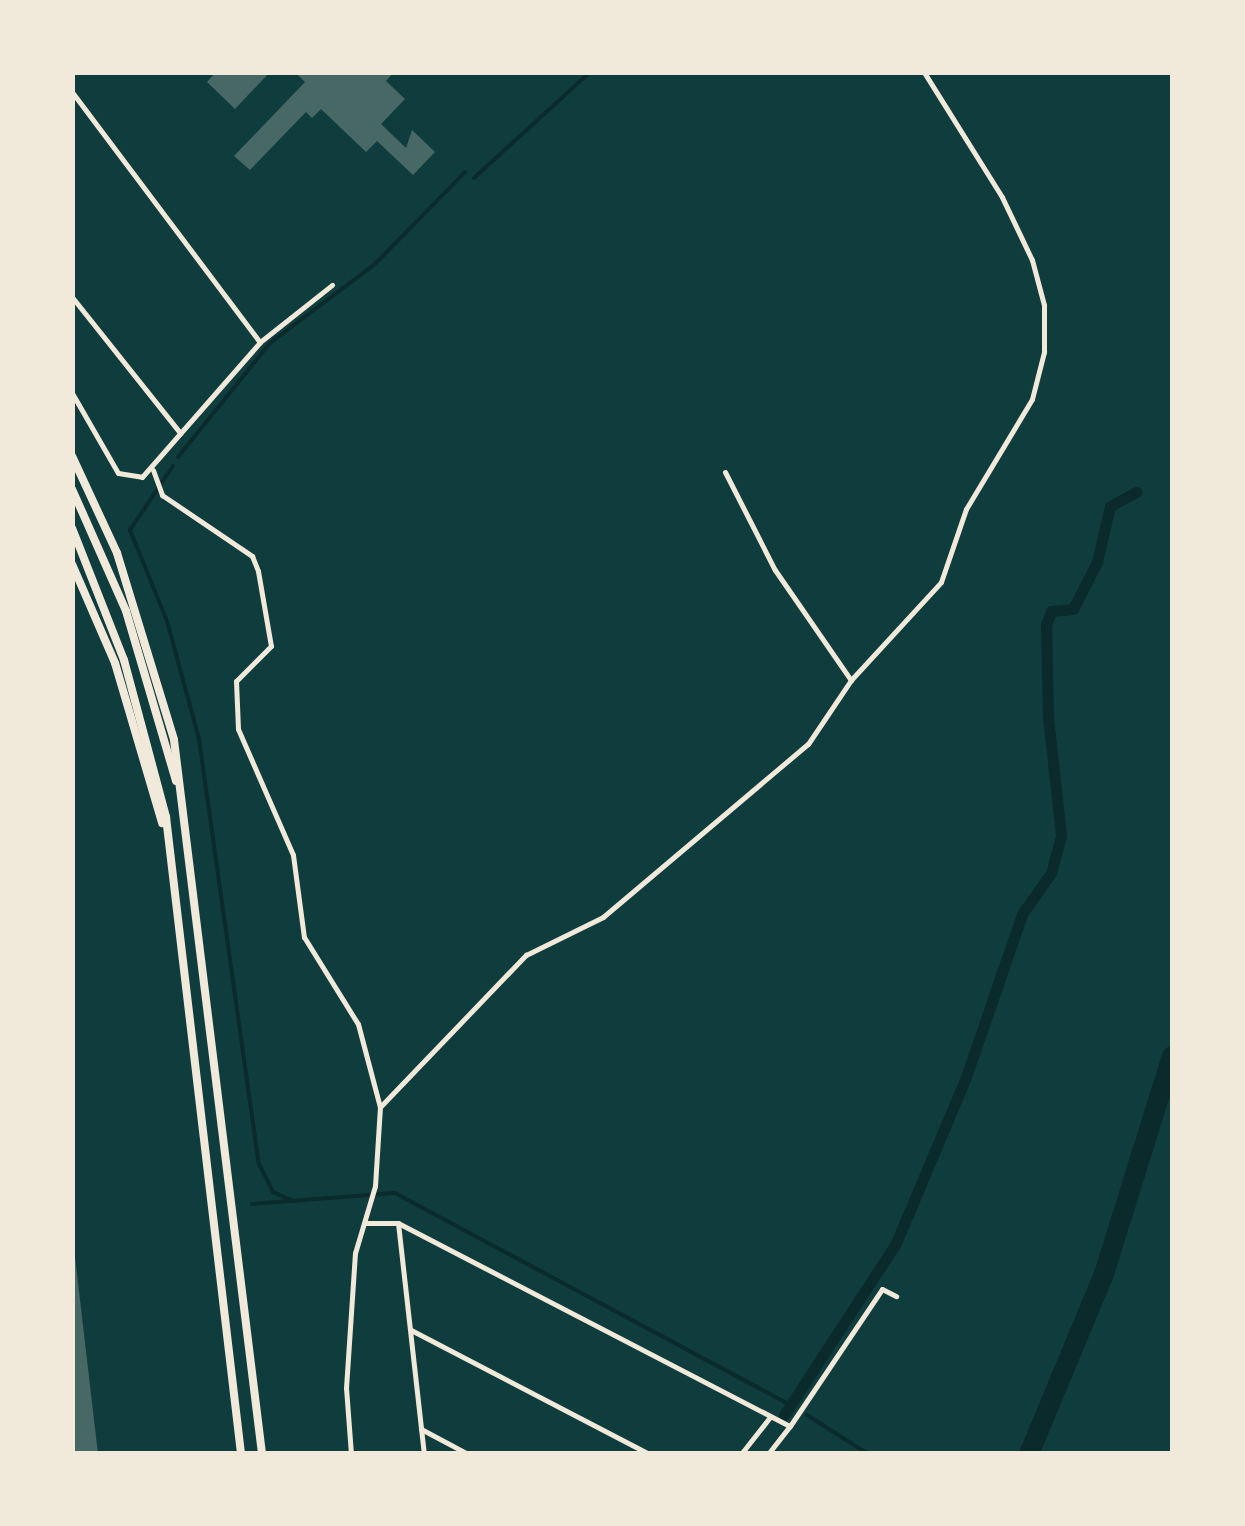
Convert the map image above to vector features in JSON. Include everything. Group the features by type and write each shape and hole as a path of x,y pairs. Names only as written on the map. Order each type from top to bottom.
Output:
{"highway":[{"path":"72,456 136,608 174,740 262,1454"},
{"path":"72,489 130,626 184,815"},
{"path":"72,528 150,744 177,890 241,1454"},
{"path":"72,564 129,707 177,890"}],"street":[{"path":"380,1107 526,955 604,917 808,744 851,680 940,582 966,509 1032,399 1044,352 1044,305 1032,260 1002,197 924,72"},
{"path":"72,92 260,342"},
{"path":"72,393 118,474 133,480 153,470 180,433 260,342 332,285"},
{"path":"72,296 180,433"},
{"path":"153,470 162,495 252,556 258,572 271,646 236,681 238,729 294,854 304,937 358,1024 380,1107 373,1192 350,1322 351,1454"},
{"path":"726,472 774,570 851,680"},
{"path":"365,1223 398,1223 790,1426"},
{"path":"398,1223 424,1454"},
{"path":"768,1454 882,1288 896,1296"},
{"path":"410,1330 649,1454"},
{"path":"741,1454 770,1416"},
{"path":"421,1429 468,1454"}],"building":[{"path":"216,72 270,72 235,109 207,82"},
{"path":"295,72 394,72 386,81 405,99 381,124 406,148 412,130 435,152 413,175 377,141 366,152 321,109 312,118 306,112 250,170 234,156 305,82"},
{"path":"75,1257 98,1454 72,1454"}],"waterway":[{"path":"474,178 590,72"},
{"path":"178,457 270,343 374,265 465,172"},
{"path":"173,466 130,530 167,621 199,739 259,1164 273,1192 291,1200"},
{"path":"784,1415 896,1243 966,1077 1022,914 1051,873 1061,835 1048,717 1046,625 1051,611 1073,609 1097,562 1110,506 1136,492"},
{"path":"1029,1454 1104,1274 1172,1056"},
{"path":"252,1204 395,1193 788,1404"},
{"path":"807,1415 868,1454"}]}
